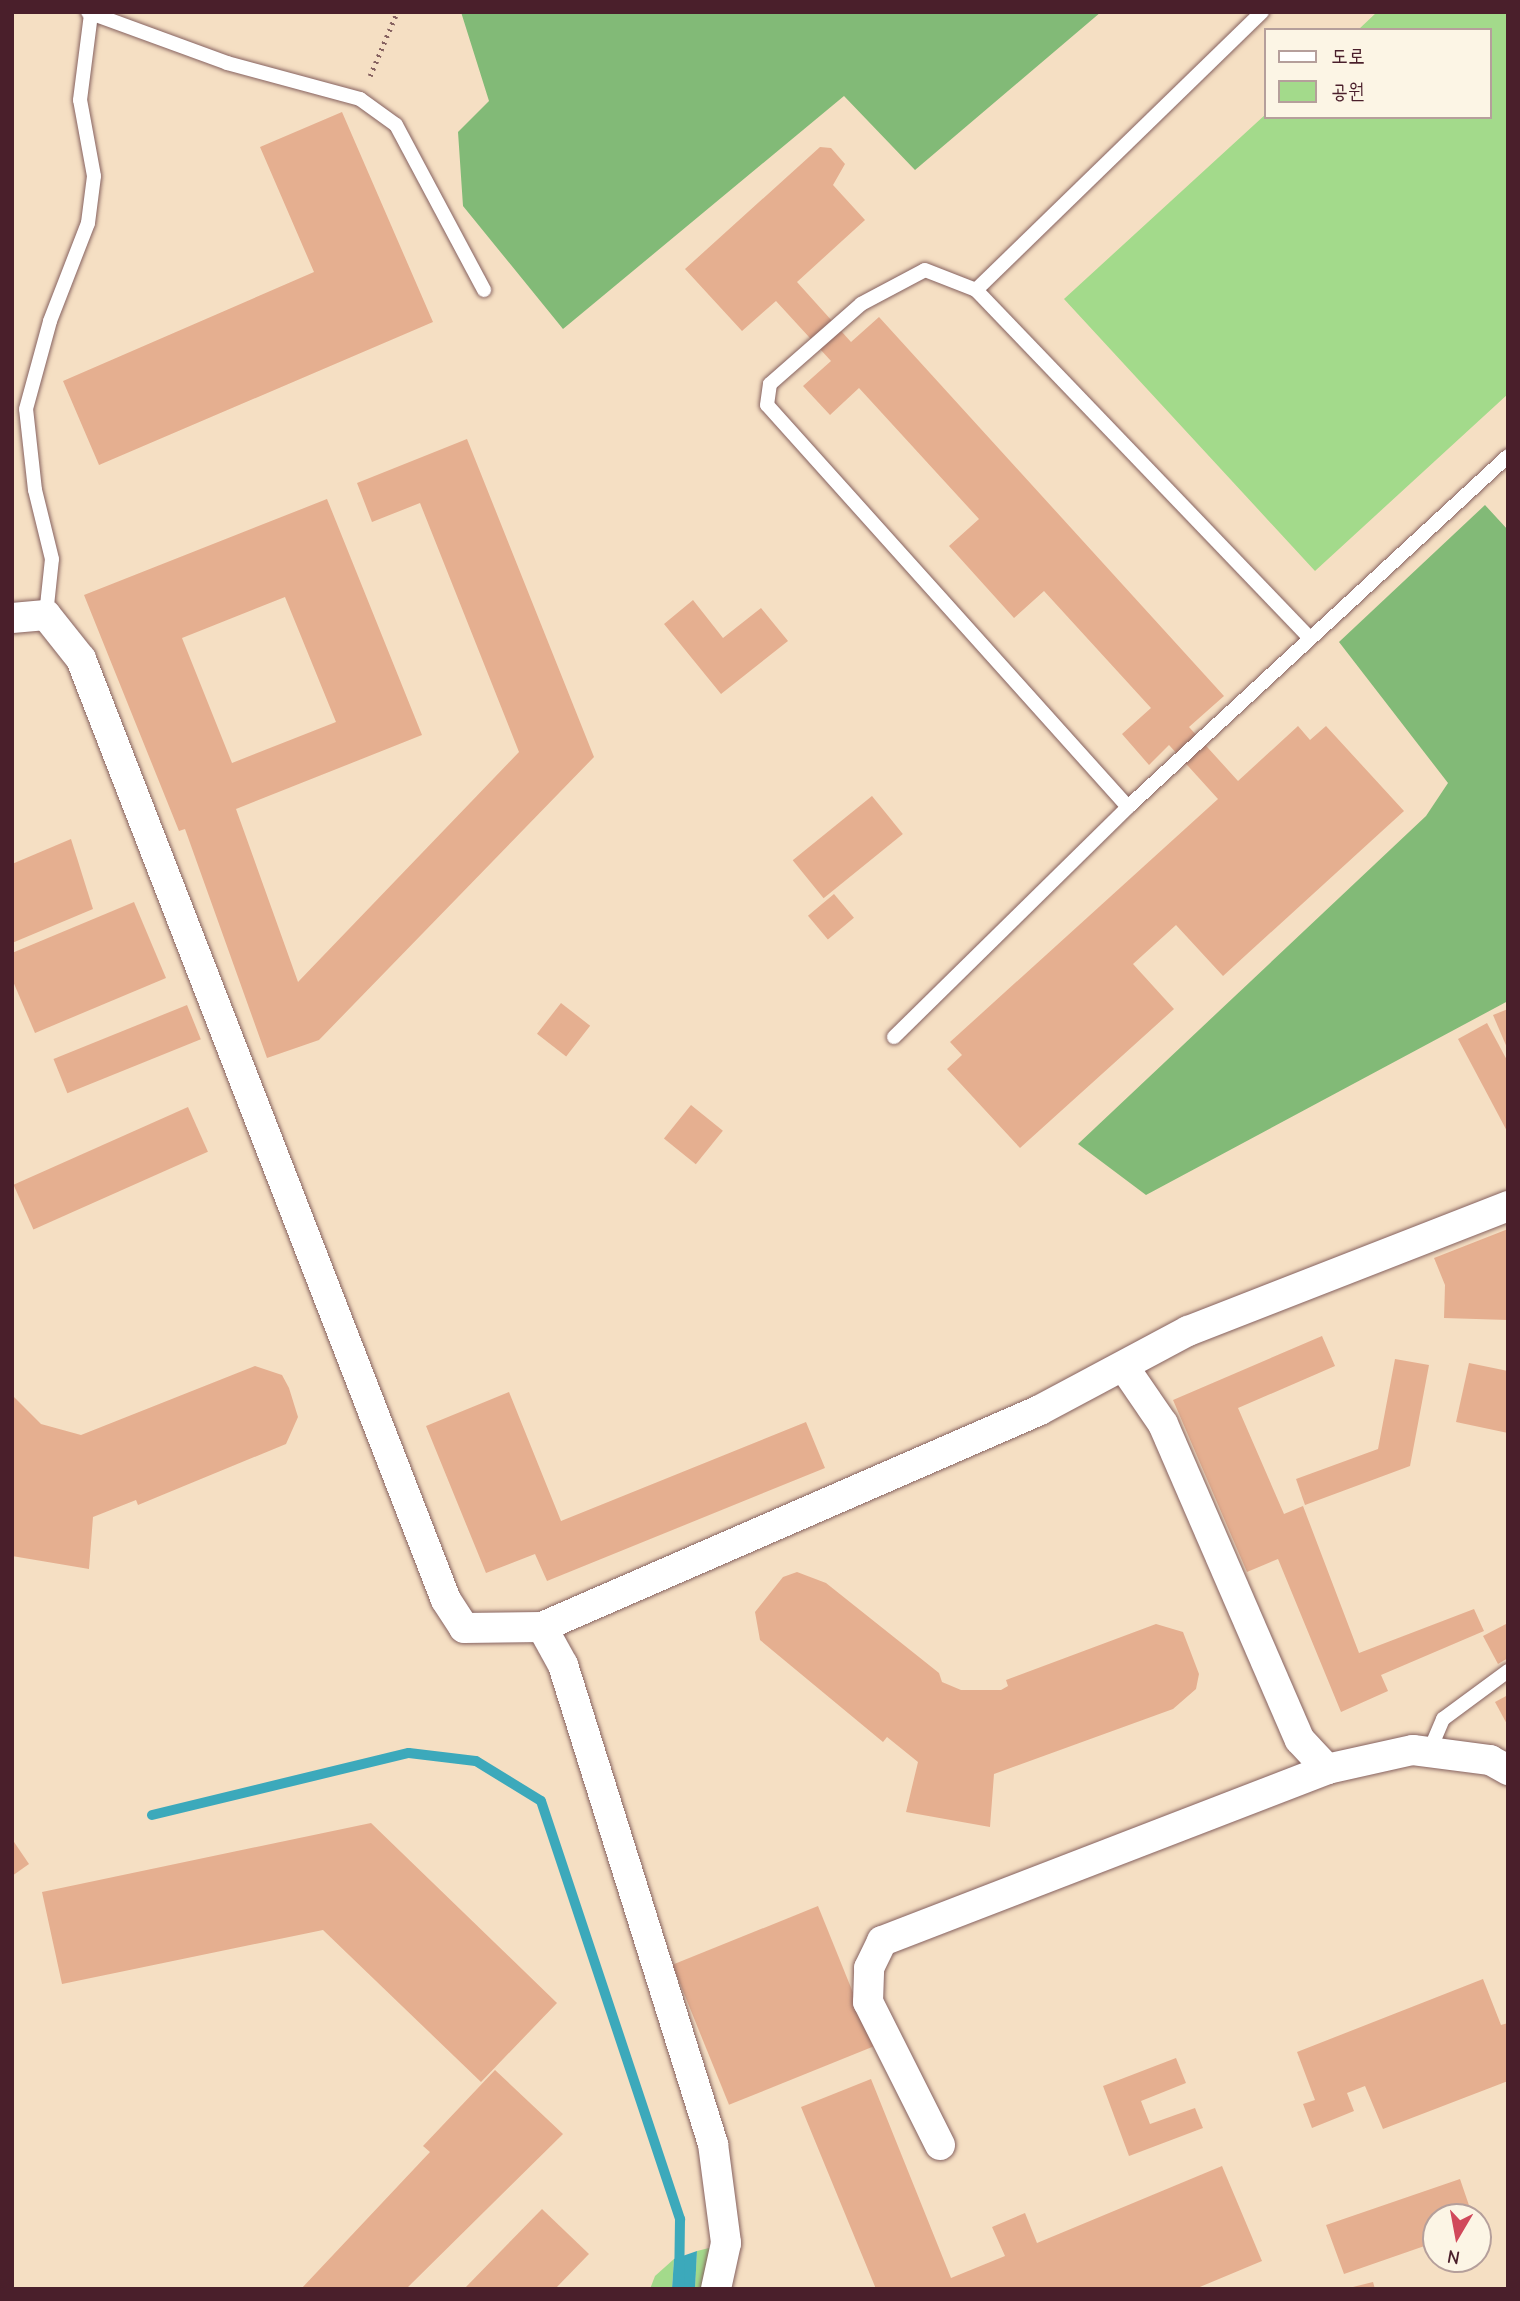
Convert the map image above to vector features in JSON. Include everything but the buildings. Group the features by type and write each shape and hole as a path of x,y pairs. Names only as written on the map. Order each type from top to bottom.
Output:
{"street":[{"path":"12,618 46,615 80,659 446,1600 464,1628 542,1627 1126,1370 1188,1331 1508,1206"},
{"path":"1126,1370 1163,1424 1300,1740 1327,1769"},
{"path":"542,1627 563,1665 713,2144 726,2243 716,2289"},
{"path":"940,2145 868,2002 869,1968 882,1941 1327,1769 1413,1750 1490,1760 1508,1770"}],"lane":[{"path":"976,290 1262,12"},
{"path":"46,615 52,559 35,490 26,409 50,321 88,223 94,176 80,100 90,13 227,63 360,99 396,125 484,290"},
{"path":"1128,807 767,405 770,384 861,304 925,270 976,290 1310,638"},
{"path":"894,1037 1128,807 1508,456"},
{"path":"1429,1752 1443,1719 1508,1671"}],"path":[{"path":"360,99 397,12"}],"green space":[{"path":"461,12 1101,12 915,170 844,96 563,329 463,206 458,132 489,101"},
{"path":"1377,12 1508,12 1508,394 1315,571 1064,299 1264,116 1264,119 1492,119 1492,28 1360,28"},
{"path":"1485,505 1508,530 1508,1001 1146,1195 1078,1144 1426,816 1448,783 1339,642"},
{"path":"713,2247 711,2289 695,2289 697,2251"},
{"path":"674,2259 672,2289 650,2289 655,2276"}],"water":[{"path":"697,2251 695,2289 672,2289 674,2259"}],"waterway":[{"path":"152,1815 409,1753 476,1761 541,1801 680,2219 679,2289"}]}
